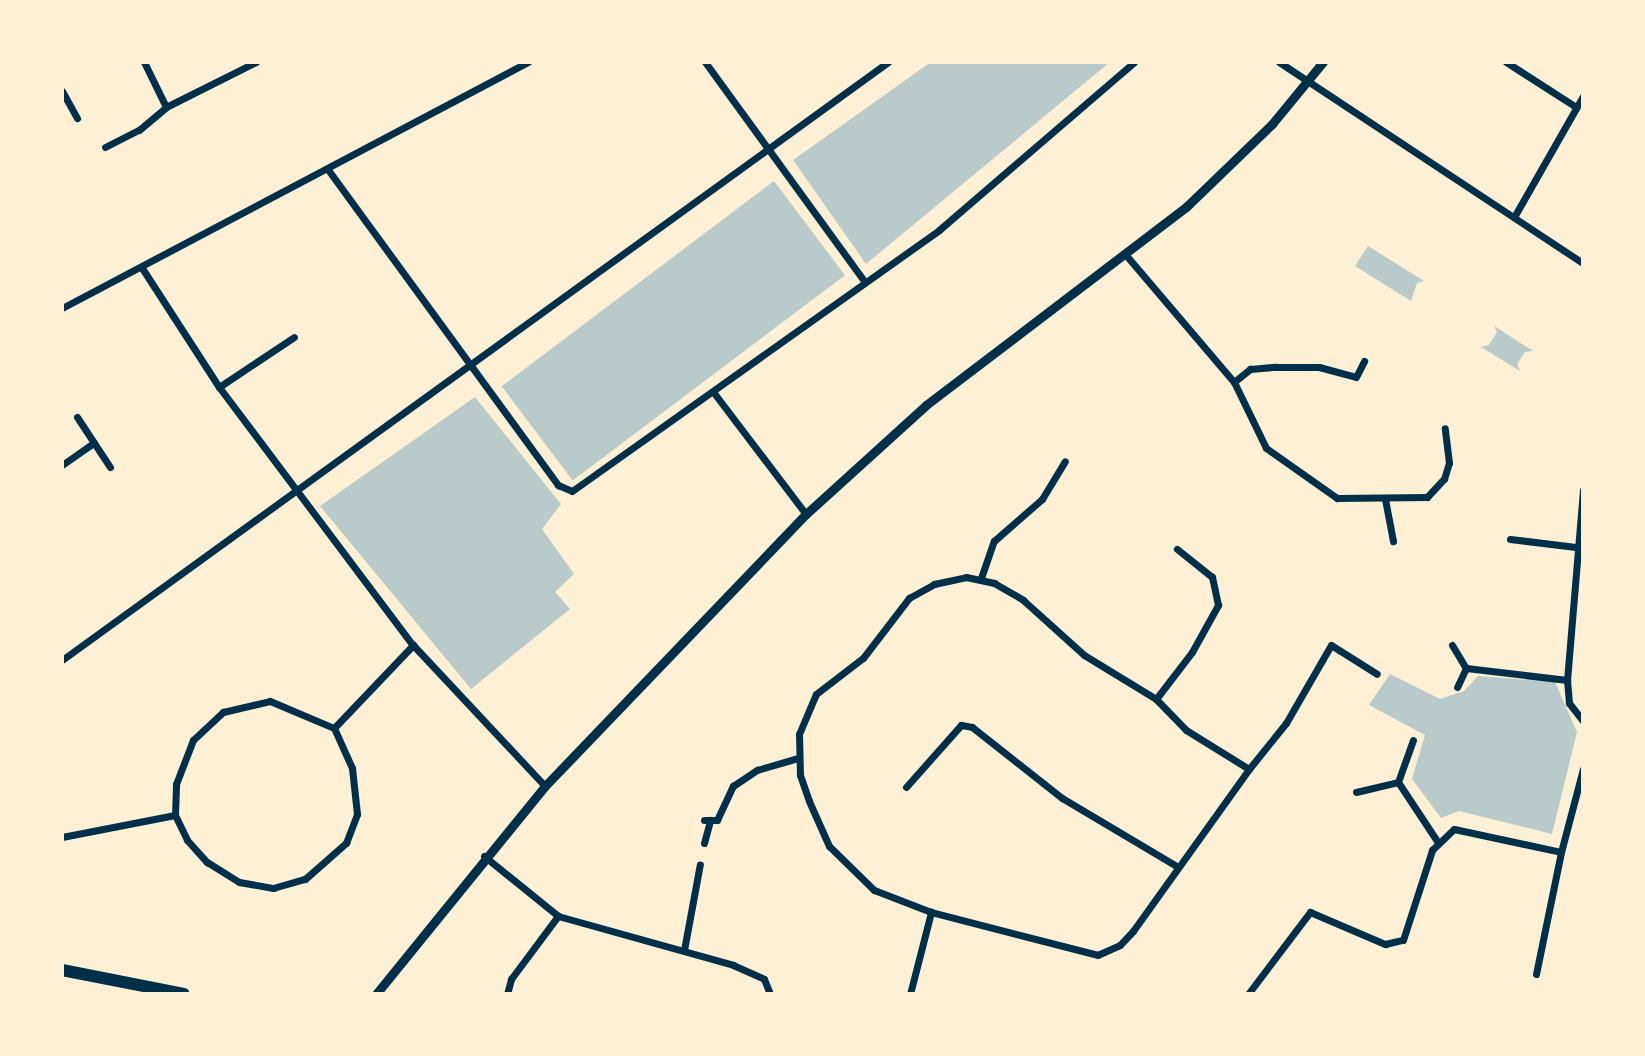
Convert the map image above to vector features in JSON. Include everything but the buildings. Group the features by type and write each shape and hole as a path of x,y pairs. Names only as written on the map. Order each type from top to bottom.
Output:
{"highway":[{"path":"62,970 184,994"}],"street":[{"path":"144,62 166,107"},
{"path":"105,147 139,130 166,107 256,62"},
{"path":"62,308 329,171 528,62"},
{"path":"705,62 865,282"},
{"path":"62,660 888,62"},
{"path":"329,171 558,485 572,491 714,393 939,230 1134,62"},
{"path":"1279,62 1307,85 1583,263"},
{"path":"379,992 484,856 545,786 806,514 926,405 1125,254 1238,160 1307,85 1323,62"},
{"path":"1506,62 1576,107"},
{"path":"62,91 77,118"},
{"path":"1514,217 1574,120 1576,107 1583,96"},
{"path":"1574,120 1583,125"},
{"path":"1125,254 1234,382 1266,448 1299,476 1337,498 1427,497 1444,479 1449,463 1445,428"},
{"path":"142,268 219,387 413,645 545,786"},
{"path":"219,387 294,337"},
{"path":"1234,382 1250,369 1275,367 1319,367 1356,377 1364,361"},
{"path":"714,393 806,514"},
{"path":"77,417 110,467"},
{"path":"62,465 94,443"},
{"path":"981,578 994,541 1042,499 1065,461"},
{"path":"1583,490 1567,680 1569,703 1583,721"},
{"path":"1385,499 1393,541"},
{"path":"1510,539 1576,547"},
{"path":"1156,699 1214,619 1218,587 1177,549"},
{"path":"1249,769 1186,730 1156,699 1084,655 1023,600 981,578 949,580 909,598 863,658 816,694 799,734 798,758 809,801 829,846 874,890 931,912 1098,955 1120,945 1133,931 1249,769 1286,723 1331,645 1377,674"},
{"path":"1574,592 1583,594"},
{"path":"334,728 413,645"},
{"path":"1452,645 1466,668"},
{"path":"1466,668 1567,680"},
{"path":"1457,687 1466,668"},
{"path":"270,701 334,728 352,768 357,814 346,843 305,879 273,888 239,882 207,862 187,840 175,815 176,784 193,740 223,712 270,701"},
{"path":"906,787 961,725 972,727 1062,798 1178,867"},
{"path":"1398,782 1413,740"},
{"path":"704,843 707,820 717,820 733,786 757,770 798,758"},
{"path":"1536,974 1561,852 1583,769"},
{"path":"1356,792 1398,782"},
{"path":"1398,782 1437,841"},
{"path":"62,837 175,815"},
{"path":"1248,994 1310,912 1385,944 1403,940 1437,841 1465,828 1561,852"},
{"path":"484,856 558,916 684,950 764,979 770,994"},
{"path":"684,950 700,864"},
{"path":"910,994 931,912"},
{"path":"507,994 511,979 558,916"}],"shaded area":[{"path":"931,62 1110,62 866,264 793,160"},
{"path":"774,181 845,275 573,480 502,386"},
{"path":"1368,246 1424,281 1417,283 1411,301 1355,266"},
{"path":"1494,326 1533,351 1525,352 1517,364 1520,371 1481,347 1489,345 1497,332"},
{"path":"475,397 561,504 542,529 574,574 555,592 570,609 471,689 320,506"},
{"path":"1390,674 1440,699 1464,691 1478,676 1555,682 1577,732 1552,834 1459,811 1441,818 1412,779 1425,735 1369,705"}]}
